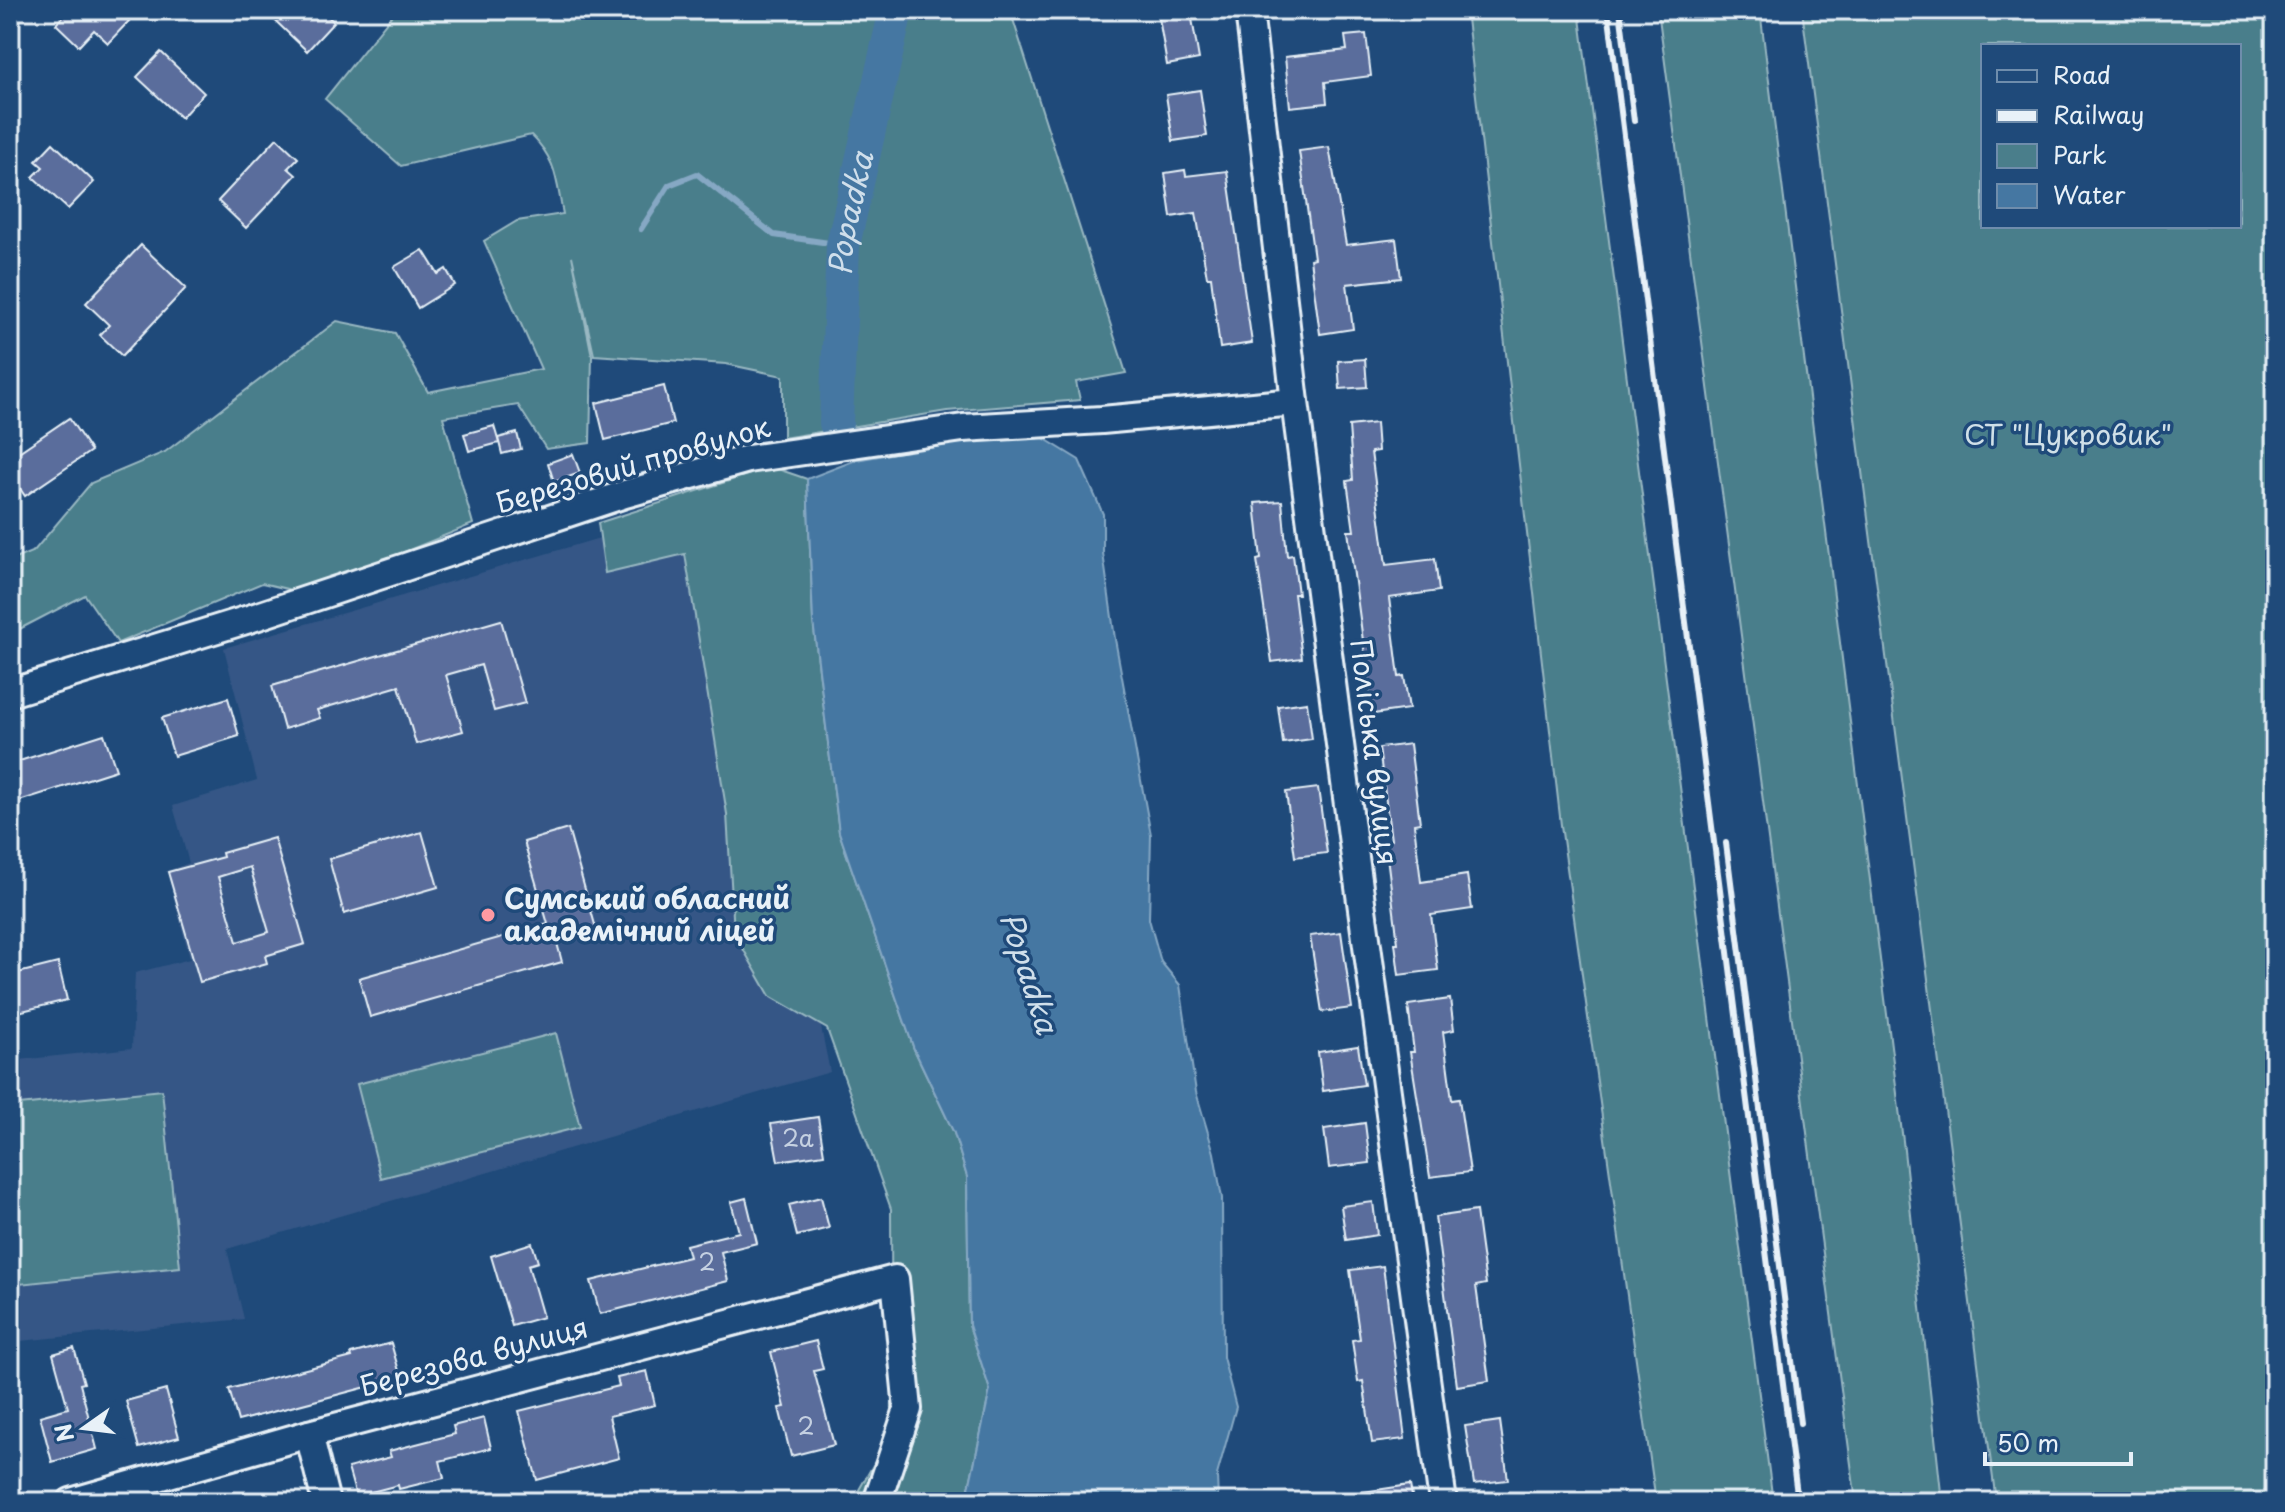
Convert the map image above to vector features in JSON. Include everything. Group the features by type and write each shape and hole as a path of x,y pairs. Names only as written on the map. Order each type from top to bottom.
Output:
{"street":[{"name":"Поліська вулиця","path":"1249,10 1295,402 1443,1502"},
{"name":"Березовий провулок","path":"10,693 249,619 625,494 748,459 963,428 1102,420 1295,402"},
{"name":"Березова вулиця","path":"71,1502 309,1434 895,1279 908,1409 877,1502"},
{"path":"309,1434 326,1502"}],"shaded area":[{"name":"Сумський обласний академічний ліцей","path":"716,504 830,1072 227,1249 244,1319 10,1342 10,1061 132,1048 135,973 190,959 167,871 189,863 173,806 257,780 224,648"}],"green space":[{"path":"396,10 1010,10 1126,373 1076,382 1080,400 947,411 783,438 783,376 726,364 594,355 572,256 592,356 590,443 546,449 518,405 443,417 473,524 304,593 262,583 118,643 85,595 10,634 10,561 34,551 91,483 165,452 337,321 395,333 428,392 541,369 484,241 517,221 563,214 554,171 540,144 531,135 401,166 325,99"},
{"path":"1466,10 1579,10 1773,1502 1656,1502 1561,825"},
{"path":"1658,10 1760,10 1903,1141 1942,1502 1856,1502"},
{"name":"СТ \"Цукровик\"","path":"1802,10 2275,10 2275,1502 1996,1502"},
{"path":"772,467 807,479 813,621 839,832 914,1049 954,1133 967,1177 969,1325 990,1390 966,1502 852,1502 892,1432 891,1209 827,1029 770,996 734,933 727,814 685,554 605,573 598,523"},
{"path":"556,1033 580,1127 381,1178 357,1084"},
{"path":"162,1090 180,1267 10,1285 10,1106"}],"water":[{"path":"1040,436 1079,460 1103,514 1103,553 1115,639 1151,835 1149,919 1161,962 1180,985 1196,1092 1214,1153 1222,1198 1223,1357 1236,1407 1217,1475 1218,1502 966,1502 990,1390 969,1325 967,1177 954,1133 914,1049 839,832 813,621 807,479 856,460 946,444"}],"building":[{"path":"69,10 118,10 129,21 108,43 94,30 79,46 56,24"},
{"path":"264,10 321,10 334,22 307,51"},
{"path":"1191,13 1199,59 1167,65 1159,18"},
{"path":"1366,34 1371,76 1325,82 1327,103 1290,107 1285,57 1347,50 1345,36"},
{"path":"161,52 204,93 181,118 137,77"},
{"path":"1200,90 1207,136 1173,141 1166,95"},
{"path":"277,138 298,158 288,168 296,175 246,228 218,201"},
{"path":"53,143 94,182 68,209 33,177 43,167 36,161"},
{"path":"1329,147 1346,245 1396,239 1401,278 1347,284 1353,329 1320,334 1310,259 1314,258 1299,151"},
{"path":"1185,170 1186,176 1227,171 1252,343 1220,348 1211,277 1207,277 1196,213 1171,217 1165,173"},
{"path":"141,245 186,288 122,356 100,335 109,325 86,303"},
{"path":"423,250 438,274 446,269 455,285 418,308 394,267"},
{"path":"1365,359 1367,387 1340,389 1338,361"},
{"path":"664,386 673,423 605,440 596,403"},
{"path":"69,418 91,451 25,496 10,474 10,458"},
{"path":"1376,423 1378,451 1371,452 1386,565 1435,559 1439,591 1389,598 1399,677 1404,676 1409,709 1373,714 1348,531 1354,531 1347,481 1353,480 1349,426"},
{"path":"494,426 499,443 469,451 464,434"},
{"path":"517,433 521,449 502,454 498,438"},
{"path":"573,454 580,473 554,482 548,463"},
{"path":"1282,501 1287,556 1293,555 1298,594 1294,594 1302,658 1272,662 1257,560 1261,559 1255,503"},
{"path":"501,620 525,703 494,711 481,665 446,675 463,731 416,744 399,686 317,710 320,718 284,729 272,686"},
{"path":"228,698 239,736 174,756 162,718"},
{"path":"1307,702 1312,739 1283,743 1278,706"},
{"path":"104,734 116,770 10,804 10,764"},
{"path":"1410,744 1420,823 1414,824 1421,882 1467,875 1472,909 1431,915 1438,970 1399,975 1385,841 1391,840 1379,748"},
{"path":"1318,788 1327,853 1295,857 1286,792"},
{"path":"568,829 597,932 557,943 562,962 370,1017 359,978 548,924 524,842"},
{"path":"422,832 438,887 344,914 329,859"},
{"path":"274,838 305,944 265,956 267,963 200,982 168,872 223,857 222,853","holes":["250,867 269,932 237,942 218,877"]},
{"path":"1341,932 1352,1008 1322,1012 1310,936"},
{"path":"58,963 67,1000 10,1014 10,975"},
{"path":"1450,999 1454,1030 1443,1032 1452,1100 1459,1099 1470,1172 1430,1177 1410,1052 1414,1052 1408,1005"},
{"path":"1358,1046 1364,1085 1323,1091 1318,1052"},
{"path":"818,1117 824,1154 778,1161 771,1124"},
{"path":"1365,1123 1370,1163 1329,1168 1324,1129"},
{"path":"821,1197 829,1228 797,1236 789,1205"},
{"path":"746,1198 757,1243 721,1252 728,1281 600,1314 591,1281 689,1257 686,1245 739,1232 731,1202"},
{"path":"1373,1202 1377,1235 1346,1240 1341,1206"},
{"path":"1476,1211 1486,1284 1476,1286 1489,1381 1457,1386 1435,1217"},
{"path":"532,1243 538,1262 528,1265 543,1317 512,1326 491,1256"},
{"path":"1383,1266 1405,1439 1372,1443 1363,1381 1358,1382 1352,1340 1360,1339 1350,1270"},
{"path":"816,1341 823,1369 814,1371 834,1445 791,1456 779,1408 785,1407 771,1352"},
{"path":"391,1343 401,1378 238,1421 229,1389 352,1357 351,1354"},
{"path":"74,1348 97,1449 52,1462 40,1416 68,1408 53,1354"},
{"path":"647,1371 655,1405 609,1416 619,1458 537,1480 519,1411 619,1386 617,1378"},
{"path":"166,1390 179,1437 139,1448 126,1401"},
{"path":"484,1418 491,1448 440,1461 444,1478 356,1496 348,1468 391,1457 389,1451 455,1434 453,1426"},
{"path":"1500,1421 1508,1480 1474,1484 1465,1426"},
{"path":"1410,1485 1413,1502 1357,1502 1356,1493"}],"waterway":[{"name":"Popadka","path":"836,423 843,245 896,10"},
{"path":"641,229 669,185 697,174 774,235 843,245"}],"railway":[{"path":"1608,10 1798,1502"},
{"path":"1620,10 1634,121"},
{"path":"1726,843 1800,1423"}],"place":[{"name":"Сумський обласний академічний ліцей","path":"488,915"}]}
